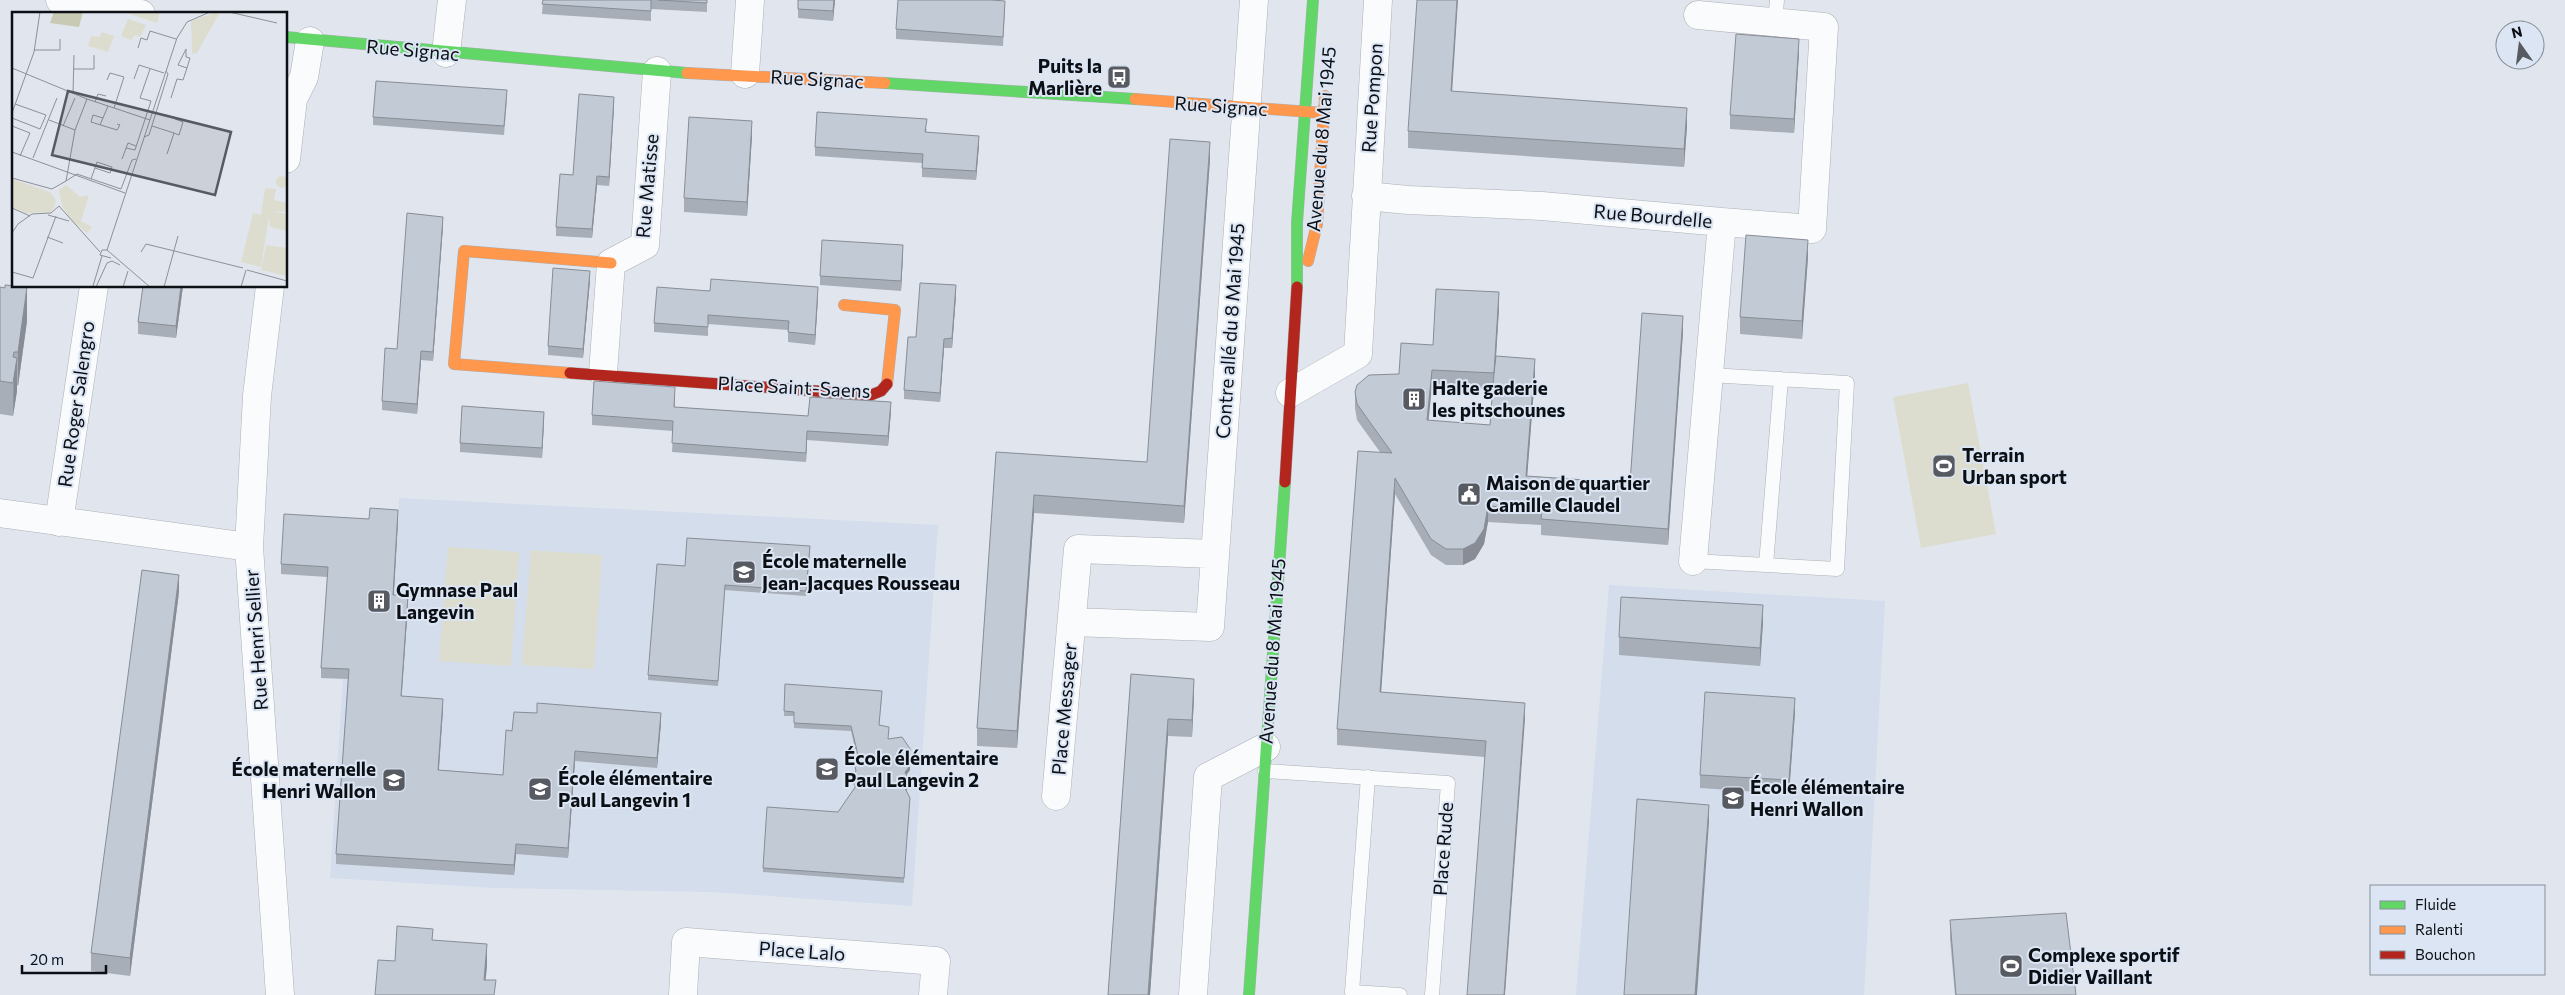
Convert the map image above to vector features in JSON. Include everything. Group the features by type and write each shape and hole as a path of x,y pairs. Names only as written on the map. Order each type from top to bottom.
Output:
{"street":[{"path":"446,52 452,0"},
{"path":"745,74 750,0"},
{"name":"Contre allé du 8 Mai 1945","path":"1214,554 1254,0"},
{"name":"Avenue du 8 Mai 1945","path":"1249,995 1297,306 1297,223 1313,0"},
{"name":"Rue Pompon","path":"1290,393 1358,354 1378,0"},
{"path":"75,1 132,12"},
{"path":"1699,7 1776,11 1824,27 1812,230 1722,222"},
{"path":"288,142 293,99 304,77 298,39"},
{"name":"Rue Signac","path":"298,39 656,71 745,74 1016,90 1324,113"},
{"name":"Rue Matisse","path":"611,263 645,245 656,71"},
{"name":"Avenue du 8 Mai 1945","path":"1297,306 1317,224 1326,87"},
{"name":"Rue Bourdelle","path":"1366,196 1408,200 1542,206 1722,222 1693,561"},
{"path":"464,251 611,263 603,373 454,364 464,251"},
{"name":"Rue Roger Salengro","path":"59,522 94,288"},
{"name":"Rue Henri Sellier","path":"270,288 257,396 250,547 280,995"},
{"name":"Place Saint-Saens","path":"603,373 871,395 881,391 888,384 895,310 844,305"},
{"path":"0,513 250,547"},
{"name":"Place Messager","path":"1056,796 1078,549 1214,554 1210,627 1072,622"},
{"path":"1193,995 1208,777 1265,759"},
{"name":"Place Lalo","path":"683,995 686,942 936,961 933,995"}],"lane":[{"path":"1693,561 1837,569 1847,383 1709,375"},
{"path":"1766,565 1780,380"},
{"name":"Place Rude","path":"1265,759 1368,777 1448,783 1432,995"},
{"path":"1368,777 1352,992 1400,995"}],"shaded area":[{"name":"Terrain Urban sport","path":"1968,383 1996,534 1921,548 1893,397"},
{"path":"399,498 938,525 912,906 712,892 495,888 330,878 343,679 321,678 328,577 281,574 398,519"},
{"path":"448,547 519,552 511,666 439,661"},
{"path":"531,550 602,555 594,669 522,665"},
{"name":"École élémentaire Henri Wallon","path":"1609,585 1885,601 1864,995 1576,995"}],"building":[{"path":"543,0 651,0 651,11 542,4"},
{"path":"658,0 707,0 707,3"},
{"path":"798,0 834,0 833,11 798,9"},
{"path":"898,0 1005,1 1003,37 896,29"},
{"path":"1417,0 1457,0 1451,91 1687,108 1684,149 1408,131"},
{"path":"1736,34 1799,39 1794,119 1730,115"},
{"path":"376,81 507,90 504,126 373,117"},
{"path":"579,94 614,97 609,177 597,176 592,229 556,227 560,174 573,175"},
{"path":"817,112 927,119 925,132 979,136 976,171 922,168 923,154 815,147"},
{"path":"689,117 752,121 747,202 684,198"},
{"path":"1170,139 1210,142 1184,506 1034,495 1017,731 977,728 996,452 1147,462"},
{"path":"407,213 443,217 433,352 421,351 417,404 382,401 385,348 397,349"},
{"path":"1746,235 1808,240 1802,321 1740,317"},
{"path":"822,240 903,245 901,281 820,276"},
{"path":"553,268 590,271 583,349 548,346"},
{"path":"711,279 818,287 815,335 788,332 789,321 708,315 708,327 654,323 657,287 710,291"},
{"path":"920,283 956,285 952,338 944,339 940,393 904,390 908,337 916,337"},
{"path":"5,285 12,286 12,288 27,288 18,352 14,352 13,357 17,358 13,383 0,381 0,287 5,288"},
{"path":"143,288 181,288 176,326 138,322"},
{"path":"1436,289 1499,292 1494,373 1496,356 1535,359 1526,476 1630,483 1642,313 1683,316 1668,529 1541,519 1542,509 1488,506 1484,529 1475,543 1463,549 1446,549 1431,539 1395,478 1380,692 1525,703 1504,995 1467,995 1486,741 1337,729 1358,451 1392,453 1357,404 1355,392 1357,385 1369,375 1399,374 1401,343 1433,345","holes":["1432,370 1494,373 1490,425 1427,420"]},
{"path":"594,381 675,387 674,407 808,416 810,397 891,402 888,436 807,431 806,453 672,443 673,421 592,415"},
{"path":"462,406 544,412 542,448 460,443"},
{"path":"370,508 398,510 393,595 408,595 401,696 443,699 438,770 503,775 506,730 512,731 514,712 537,713 537,703 661,713 657,758 575,751 568,848 516,844 514,865 336,854 349,669 321,668 328,567 281,564 284,514 369,519"},
{"path":"687,538 810,546 806,591 725,585 718,681 648,675 657,564 685,566"},
{"path":"142,570 179,575 130,958 91,953"},
{"path":"1621,597 1763,605 1760,648 1619,637"},
{"path":"1131,674 1194,679 1192,720 1168,719 1148,995 1108,995"},
{"path":"785,684 882,691 879,725 889,727 888,739 902,737 911,750 906,759 910,766 905,772 909,781 905,788 910,798 904,878 763,868 767,807 838,812 856,786 852,776 856,771 854,761 858,755 851,726 794,723 794,712 784,711"},
{"path":"1705,692 1795,698 1789,780 1700,775"},
{"path":"1637,799 1709,805 1695,995 1624,995"},
{"name":"Complexe sportif Didier Vaillant","path":"2066,913 2076,995 1956,995 1950,920"},
{"path":"397,926 433,929 432,940 487,944 484,980 496,980 494,995 375,995 378,960 395,961"}],"traffic: fast":[{"path":"1297,287 1297,223 1313,0"},
{"path":"288,37 687,73"},
{"path":"885,83 1135,99"},
{"path":"1249,995 1285,482"}],"traffic: slow":[{"path":"687,73 885,83"},
{"path":"1308,261 1317,224 1325,96"},
{"path":"1135,99 1324,113"},
{"path":"570,373 454,364 464,251 611,263"},
{"path":"844,305 895,310 887,384"}],"traffic: jam":[{"path":"1285,482 1297,287"},
{"path":"570,373 871,395 881,391 887,384"}],"place":[{"name":"Puits la Marlière","path":"1119,77"},
{"name":"Halte gaderie les pitschounes","path":"1414,399"},
{"name":"Terrain Urban sport","path":"1944,466"},
{"name":"Maison de quartier Camille Claudel","path":"1469,494"},
{"name":"École maternelle Jean-Jacques Rousseau","path":"744,572"},
{"name":"Gymnase Paul Langevin","path":"379,601"},
{"name":"École élémentaire Paul Langevin 2","path":"827,769"},
{"name":"École maternelle Henri Wallon","path":"394,780"},
{"name":"École élémentaire Paul Langevin 1","path":"540,789"},
{"name":"École élémentaire Henri Wallon","path":"1733,798"},
{"name":"Complexe sportif Didier Vaillant","path":"2011,966"}]}
